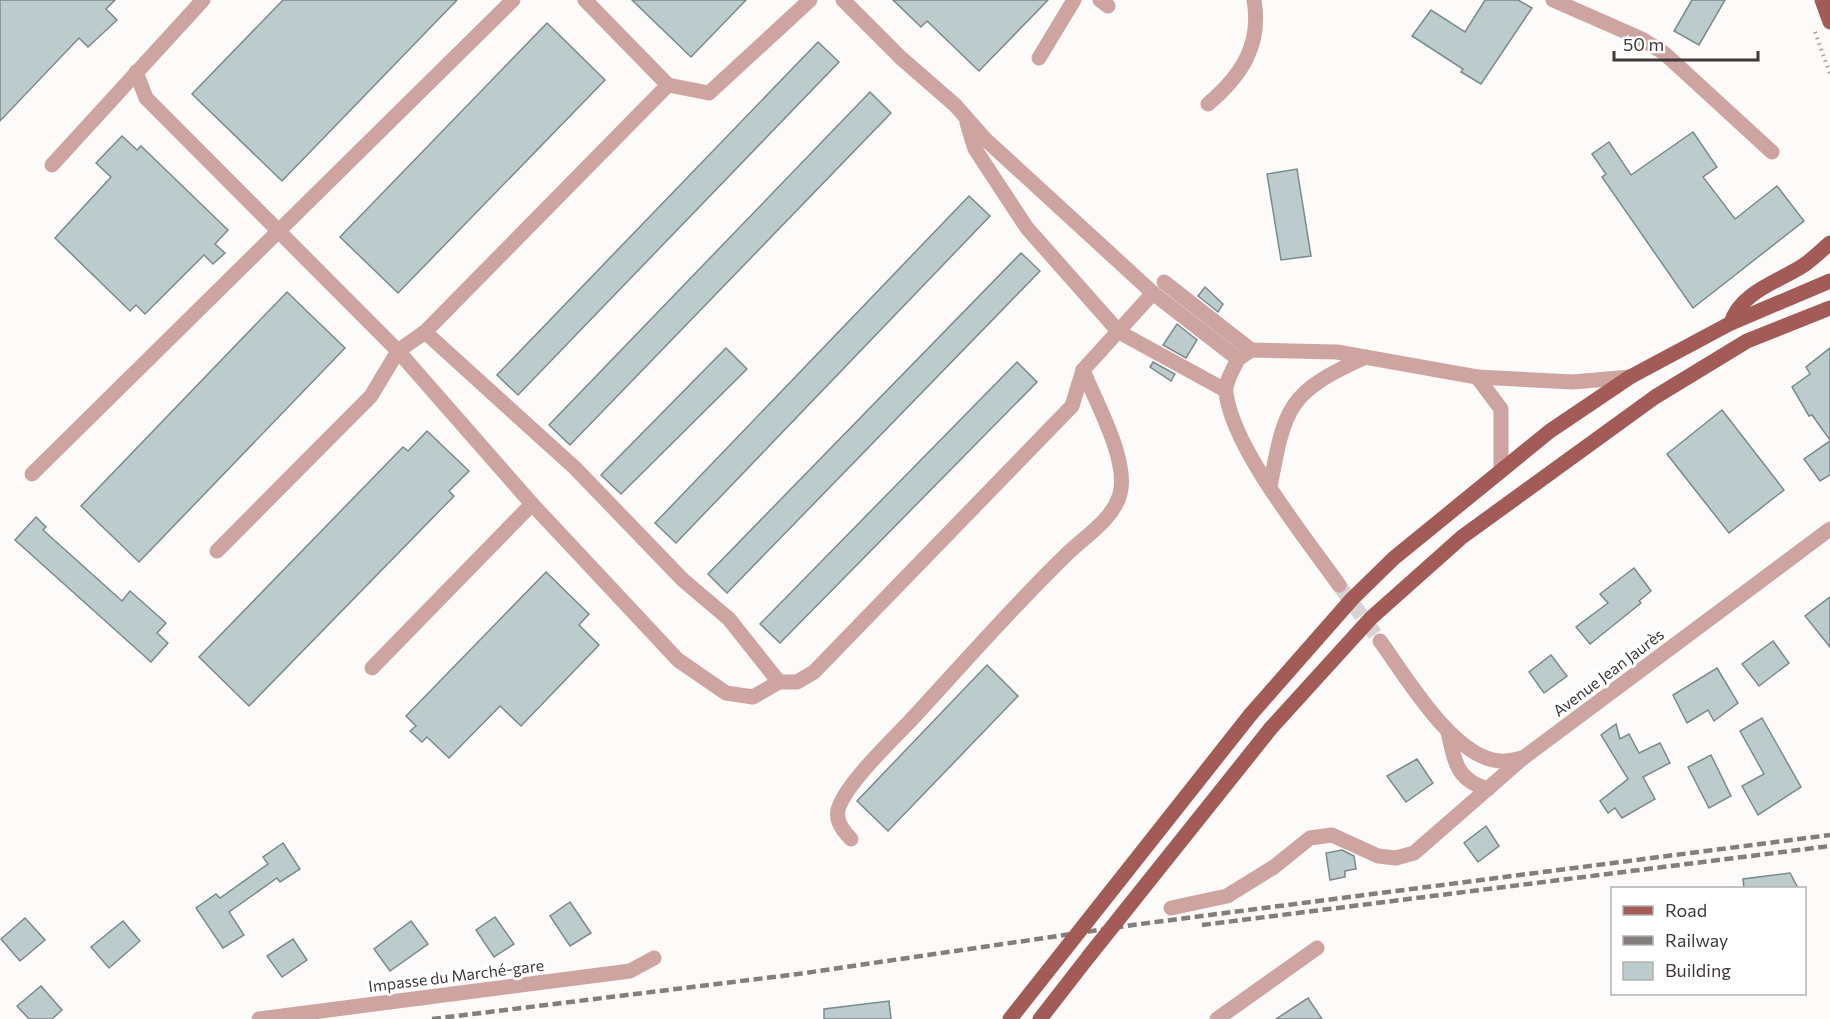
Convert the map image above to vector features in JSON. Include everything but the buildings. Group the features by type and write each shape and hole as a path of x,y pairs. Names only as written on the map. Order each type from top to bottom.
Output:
{"main road":[{"path":"1822,0 1830,22"},
{"path":"1731,323 1734,313 1752,296 1805,264 1830,243"},
{"path":"1010,1019 1251,714 1352,599 1394,558 1550,431 1630,377 1731,323 1830,281"},
{"path":"1040,1019 1271,728 1371,618 1462,537 1655,396 1748,341 1830,308"}],"street":[{"path":"52,165 203,0"},
{"path":"32,474 277,230 513,0"},
{"path":"585,0 668,85 709,93 810,0"},
{"path":"843,0 901,58 955,105 984,139 1153,293 1238,359"},
{"path":"1039,58 1074,0"},
{"path":"1208,104 1239,74 1250,54 1257,16 1254,0"},
{"path":"1553,0 1642,39 1664,53 1772,152"},
{"path":"136,72 146,98 398,351 532,504 678,660 726,693 753,697 779,682 797,682 814,672 1071,405 1083,370 1153,293"},
{"path":"217,551 371,396 398,351 425,332 668,85"},
{"path":"966,118 975,149 1027,228 1119,332 1225,390"},
{"path":"1164,282 1251,350"},
{"path":"425,332 575,468 683,580 729,619 779,682"},
{"path":"1339,585 1270,487 1246,447 1230,410 1225,390 1238,359 1251,350 1337,352 1477,377 1573,382 1630,377"},
{"path":"1270,487 1284,422 1297,399 1331,374 1366,357"},
{"path":"851,839 839,821 838,808 848,790 890,742 1066,555 1110,515 1120,495 1122,477 1119,457 1083,370"},
{"path":"1477,377 1502,409 1501,470"},
{"path":"372,669 532,504"},
{"name":"Avenue Jean Jaurès","path":"1171,908 1227,896 1274,867 1310,838 1332,835 1378,856 1395,858 1414,853 1523,758 1830,529"},
{"path":"1380,641 1448,732 1490,759 1500,761 1523,758"},
{"path":"1448,732 1456,766 1470,784 1488,789"},
{"path":"1217,1019 1317,948"},
{"name":"Impasse du Marché-gare","path":"259,1019 630,971 654,958"}],"path":[{"path":"1812,24 1830,74"}],"tunnel":[{"path":"1339,585 1380,641"}],"railway":[{"path":"432,1019 798,974 1140,924 1830,835"},
{"path":"1202,925 1830,846"}]}
